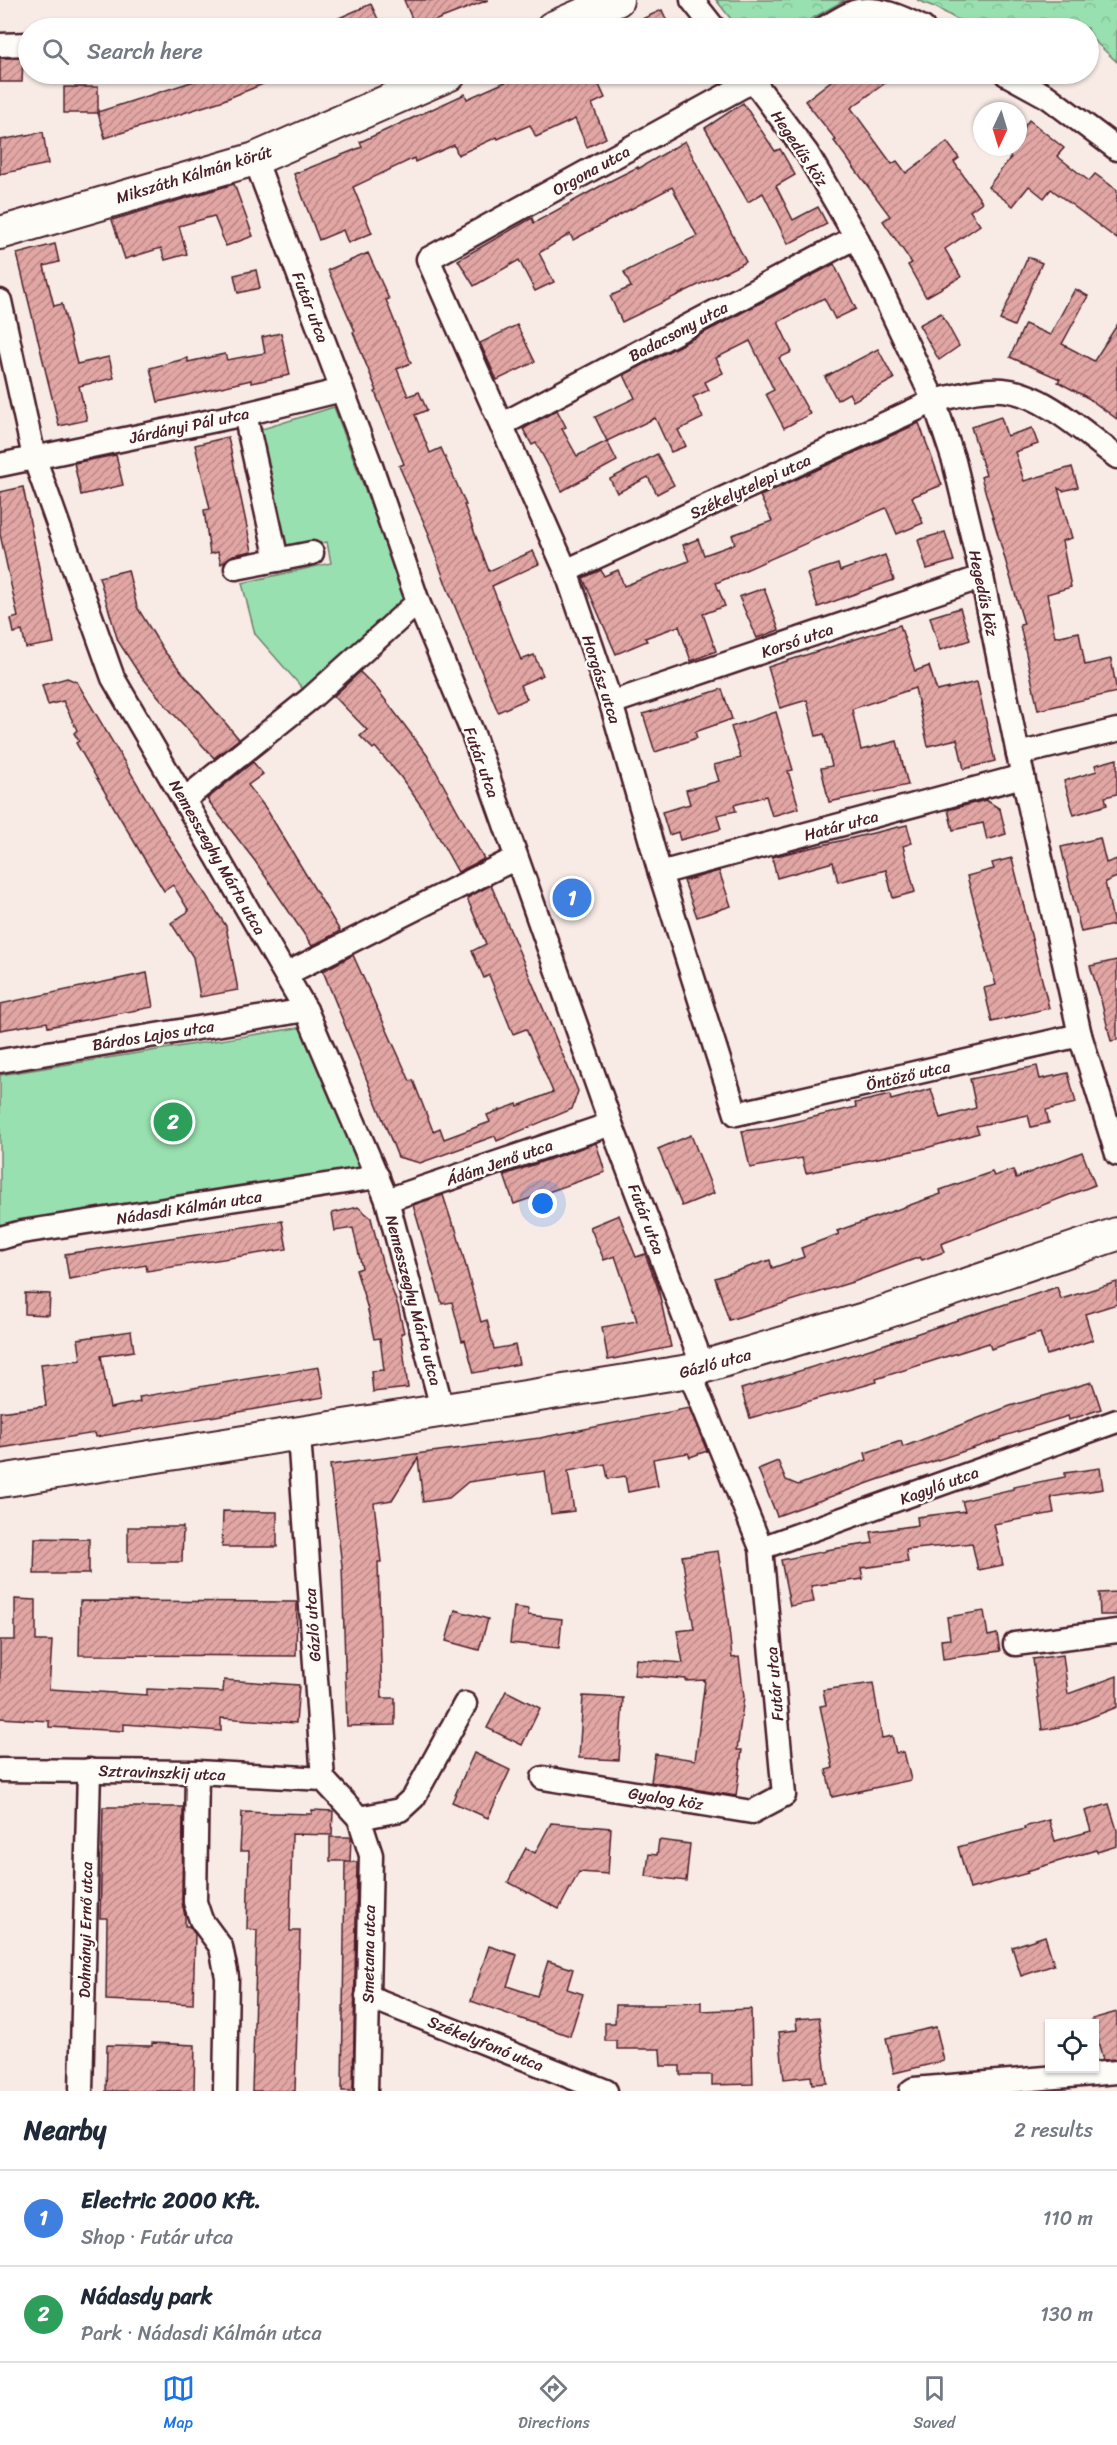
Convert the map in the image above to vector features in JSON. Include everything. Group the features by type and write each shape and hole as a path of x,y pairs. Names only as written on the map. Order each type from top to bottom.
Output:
{"street":[{"path":"575,18 617,0"},
{"path":"692,0 706,18"},
{"path":"842,18 864,11 898,18"},
{"path":"0,45 18,45"},
{"name":"Mikszáth Kálmán körút","path":"0,233 255,159 427,84"},
{"name":"Orgona utca","path":"428,259 739,84"},
{"name":"Hegedűs köz","path":"756,84 807,153 855,237 934,400 954,461 982,577 1018,754 1080,1035 1117,1154"},
{"path":"1024,84 1048,97 1117,149"},
{"name":"Futár utca","path":"255,159 342,390 418,602 473,734 761,1548 784,1795"},
{"name":"Badacsony utca","path":"501,425 855,237"},
{"name":"Horgász utca","path":"428,259 566,571 611,703 660,873 736,1114"},
{"name":"Nemesszeghy Márta utca","path":"0,301 34,457 113,678 306,1010 387,1200 443,1412"},
{"name":"Járdányi Pál utca","path":"0,465 245,414 342,390"},
{"name":"Székelytelepi utca","path":"566,571 934,400 986,390 1004,390 1021,394 1053,410 1117,458"},
{"path":"245,414 277,560"},
{"path":"236,568 312,554"},
{"name":"Korsó utca","path":"611,703 982,577"},
{"path":"185,799 311,698 418,602"},
{"path":"1018,754 1117,730"},
{"name":"Határ utca","path":"660,873 1023,776"},
{"path":"286,974 516,858"},
{"name":"Bárdos Lajos utca","path":"0,1060 306,1010"},
{"name":"Öntöző utca","path":"736,1114 1080,1035"},
{"name":"Ádám Jenő utca","path":"387,1200 611,1124"},
{"name":"Nádasdi Kálmán utca","path":"0,1238 22,1232 378,1177"},
{"name":"Gázló utca","path":"0,1481 443,1412 696,1369 871,1317 1117,1234"},
{"name":"Kagyló utca","path":"761,1548 1117,1421"},
{"name":"Gázló utca","path":"298,1434 323,1779"},
{"path":"1015,1644 1117,1631"},
{"path":"359,1818 400,1810 414,1797 465,1704"},
{"name":"Sztravinszkij utca","path":"0,1770 197,1772 323,1779"},
{"name":"Dohnányi Ernő utca","path":"81,2091 89,1770"},
{"path":"197,1772 195,1902 201,1920 221,1947 228,1977 225,2091"},
{"name":"Gyalog köz","path":"543,1778 752,1812 784,1795"},
{"name":"Smetana utca","path":"323,1779 359,1818 371,1855 366,2091"},
{"name":"Székelyfonó utca","path":"367,1996 606,2091"},
{"path":"911,2091 1117,2072"}],"green space":[{"path":"716,0 845,0 813,18 730,18"},
{"path":"917,0 1117,0 1117,62 1099,45 1099,18 954,18"},
{"path":"334,407 410,610 311,698 255,634 242,583 331,563 327,542 286,548 259,430"},
{"path":"303,1027 368,1168 0,1233 0,1075"}],"building":[{"path":"404,0 488,0 442,18 412,18"},
{"path":"371,4 377,18 339,18"},
{"path":"662,10 666,18 644,18"},
{"path":"0,58 18,58 18,82 0,82"},
{"path":"185,84 263,84 221,101 105,138 98,113 64,113 64,87 98,87 98,112"},
{"path":"501,84 599,84 605,98 592,104 606,138 587,147 575,119 536,137 530,125 458,155 454,145 415,162 414,158 353,187 372,233 348,243 343,230 319,240 294,174 362,147 360,142 465,94 467,99"},
{"path":"827,84 884,84 851,108 892,164 897,161 906,173 947,142 959,158 954,162 982,202 970,211 980,225 945,249 961,277 926,297 908,265 912,263 883,221 890,216 805,101"},
{"path":"743,103 775,151 780,149 795,175 776,186 793,220 818,207 827,224 788,244 763,193 748,202 705,128"},
{"path":"1029,120 1064,148 1057,156 1089,181 1095,174 1117,190 1117,239 1051,189 1044,198 1029,186 1013,206 988,187 1010,156 1027,156 1027,123"},
{"path":"43,132 48,164 0,174 0,140"},
{"path":"685,141 746,262 622,322 610,296 631,287 624,272 697,236 672,187 573,240 570,234 539,253 554,282 535,291 519,260 474,286 458,260 532,218 534,223 606,183 638,167 638,169"},
{"path":"234,184 253,236 226,246 214,216 179,226 187,254 165,260 161,248 125,259 112,220"},
{"path":"55,244 59,262 44,266 54,306 62,304 77,364 109,357 114,378 79,386 87,420 59,426 17,254"},
{"path":"368,253 389,299 386,300 411,363 397,369 408,396 419,392 427,410 415,415 430,453 441,448 466,505 464,505 489,571 533,551 539,564 492,586 521,660 534,655 543,675 520,685 527,699 498,712 447,587 429,534 399,466 404,464 375,392 377,391 353,332 355,331 328,270"},
{"path":"1028,257 1042,263 1014,326 1000,320"},
{"path":"834,264 856,309 835,319 824,298 778,322 792,352 779,358 810,414 784,428 766,394 774,390 750,341 716,358 723,373 705,382 709,390 693,397 703,418 678,430 686,446 671,452 655,418 607,441 595,417 635,398 624,375"},
{"path":"256,270 260,288 238,293 234,275"},
{"path":"1075,289 1088,296 1062,344 1094,361 1117,325 1117,419 1088,398 1058,382 1060,379 1010,357 1025,324 1050,335"},
{"path":"941,313 959,346 939,360 919,325"},
{"path":"517,325 535,362 497,380 480,343"},
{"path":"281,333 290,375 251,383 251,380 158,402 150,368 188,358 188,362 225,354 227,360 265,353 262,337"},
{"path":"878,349 894,379 853,401 849,393 837,400 825,377"},
{"path":"557,410 566,427 562,429 577,456 607,441 617,461 562,491 536,443 532,445 523,429"},
{"path":"1001,417 1007,436 1032,428 1038,444 1015,452 1024,481 1072,467 1078,487 1063,491 1058,488 1072,538 1062,541 1071,587 1047,594 1055,637 1079,632 1085,665 1111,659 1117,692 1038,710 1020,625 1024,624 981,477 986,475 971,427"},
{"path":"919,423 942,485 912,497 923,523 897,534 886,508 716,583 725,606 703,614 716,651 691,661 679,626 645,638 647,641 616,654 583,578 601,570 604,576 618,570 624,586 689,561 683,545 698,539 704,555 735,544 732,535 772,521 760,496"},
{"path":"228,437 252,551 233,555 221,564 218,552 210,554 204,510 210,509 195,445"},
{"path":"657,454 674,485 657,494 648,477 617,493 610,479"},
{"path":"116,455 123,485 81,495 74,463"},
{"path":"23,487 54,643 26,648 22,631 14,633 11,619 18,617 0,534 0,492"},
{"path":"945,532 954,561 927,569 918,540"},
{"path":"885,555 894,580 818,607 807,574 838,564 840,571"},
{"path":"128,570 137,607 164,651 239,739 214,758 138,672 118,641 99,577"},
{"path":"764,588 779,630 757,638 739,597"},
{"path":"960,608 970,640 940,650 930,617"},
{"path":"900,625 915,671 929,666 937,691 977,682 995,761 964,769 957,739 928,746 915,688 852,709 861,750 897,741 908,785 829,802 821,768 832,766 824,734 816,736 807,700 780,708 768,667"},
{"path":"360,672 377,689 427,755 484,859 458,872 422,807 400,776 375,747 373,749 360,736 367,730 334,696"},
{"path":"67,678 77,682 173,844 226,926 238,990 200,997 193,957 171,923 189,911 173,885 164,891 145,860 76,743 79,741 74,733 77,730 63,701 48,705 42,685"},
{"path":"722,689 732,719 695,732 697,738 655,752 643,714"},
{"path":"776,712 793,770 788,771 799,808 772,816 766,796 734,805 736,811 717,815 721,829 680,840 678,832 669,835 662,812 690,804 686,790 719,781 714,765 741,758 731,727"},
{"path":"1117,759 1117,794 1105,797 1107,805 1074,815 1064,781 1097,771 1095,765"},
{"path":"253,762 263,774 248,785 267,810 340,931 312,946 255,861 207,799"},
{"path":"986,800 1000,809 1006,834 987,840 983,823 953,830 948,810"},
{"path":"907,825 912,843 903,846 915,892 893,898 886,870 838,882 833,862 777,878 772,857"},
{"path":"1100,838 1106,863 1117,859 1117,877 1105,882 1114,925 1081,932 1061,847"},
{"path":"1012,858 1049,1008 992,1022 984,988 996,985 967,876 994,869 992,863"},
{"path":"719,871 731,906 697,917 684,881"},
{"path":"491,885 578,1091 572,1109 497,1141 495,1136 420,1163 398,1157 323,971 353,955 410,1081 413,1080 433,1131 440,1128 444,1139 490,1122 487,1115 553,1092 526,1029 513,1034 489,975 484,978 472,951 486,944 467,898"},
{"path":"1117,960 1117,1040 1111,1041 1090,966"},
{"path":"147,973 153,1007 48,1027 47,1022 0,1030 0,1004"},
{"path":"1037,1066 1040,1079 1068,1073 1076,1103 1046,1110 1049,1123 1031,1127 1028,1115 976,1126 979,1133 926,1148 806,1173 802,1158 750,1168 742,1131 768,1128 856,1107 855,1103 890,1095 891,1100 931,1089 940,1118 976,1108 970,1079"},
{"path":"691,1135 714,1193 682,1206 658,1149"},
{"path":"596,1143 605,1172 514,1204 504,1175"},
{"path":"1082,1152 1095,1185 941,1244 944,1252 922,1260 920,1257 856,1281 729,1320 715,1278 770,1260 772,1268 804,1257 801,1248 839,1234 837,1231 941,1194 940,1190 992,1172 994,1176 1013,1170 1016,1178"},
{"path":"443,1195 453,1226 455,1226 481,1322 487,1320 494,1349 515,1345 519,1364 474,1373 465,1340 462,1341 452,1302 442,1304 413,1205"},
{"path":"358,1207 371,1218 382,1262 398,1306 404,1333 401,1333 408,1388 373,1392 371,1371 384,1370 380,1338 374,1339 356,1270 362,1268 353,1228 335,1231 332,1213"},
{"path":"619,1215 636,1257 645,1254 658,1288 671,1347 608,1360 602,1327 637,1321 615,1256 604,1260 590,1227"},
{"path":"282,1221 287,1249 147,1271 146,1265 69,1279 65,1254"},
{"path":"1117,1282 1117,1304 1085,1314 1093,1340 1047,1355 1040,1333 991,1349 989,1343 876,1379 877,1382 750,1418 741,1389 1057,1287 1061,1299"},
{"path":"25,1293 50,1294 49,1315 25,1314"},
{"path":"131,1331 134,1351 101,1356 110,1408 140,1402 139,1397 319,1367 324,1397 96,1437 95,1433 0,1448 0,1412 46,1406 41,1364 81,1360 78,1339"},
{"path":"1092,1382 1101,1409 1069,1420 1068,1416 1001,1437 1001,1439 777,1516 758,1469 778,1461 786,1480 798,1485 867,1460 865,1453 901,1441 903,1447 1010,1406"},
{"path":"689,1408 707,1451 690,1457 688,1453 653,1459 658,1486 628,1492 625,1476 608,1479 605,1464 568,1471 574,1511 551,1514 545,1471 468,1482 449,1498 423,1502 418,1458 392,1500 374,1503 381,1562 378,1562 382,1698 395,1698 395,1725 347,1726 342,1566 330,1465 540,1438"},
{"path":"1100,1468 1103,1489 1051,1497 1054,1513 994,1524 1003,1565 978,1570 972,1543 906,1550 908,1562 861,1568 863,1579 811,1586 814,1602 790,1606 781,1560 873,1543 871,1532 918,1525 917,1517 965,1511 962,1501 1013,1489 1013,1487 1065,1477 1065,1473"},
{"path":"223,1511 277,1512 277,1547 222,1547"},
{"path":"128,1527 183,1527 182,1562 128,1562"},
{"path":"35,1538 89,1539 89,1574 34,1574"},
{"path":"718,1551 732,1658 739,1657 744,1697 737,1750 742,1750 736,1796 651,1782 655,1754 695,1760 705,1680 686,1681 686,1679 634,1675 636,1659 683,1663 677,1631 694,1629 682,1556"},
{"path":"1117,1592 1117,1615 1100,1615 1099,1593"},
{"path":"15,1599 36,1600 36,1641 52,1641 49,1689 147,1695 147,1689 223,1692 224,1680 299,1685 296,1723 221,1718 221,1731 124,1724 124,1731 49,1727 49,1721 0,1718 0,1640 15,1640"},
{"path":"80,1601 297,1602 296,1656 79,1655"},
{"path":"514,1607 528,1609 528,1615 562,1619 559,1648 510,1643"},
{"path":"455,1610 488,1619 479,1650 446,1641"},
{"path":"984,1611 988,1636 997,1634 1000,1651 943,1659 941,1640 950,1639 947,1617"},
{"path":"1063,1655 1068,1694 1117,1676 1117,1707 1072,1725 1042,1730 1033,1659"},
{"path":"873,1683 882,1738 892,1736 896,1753 904,1752 911,1780 832,1797 826,1770 833,1768 820,1706 826,1705 823,1690"},
{"path":"506,1691 540,1708 522,1745 487,1728"},
{"path":"583,1696 623,1698 619,1760 579,1758"},
{"path":"474,1753 510,1770 488,1818 452,1802"},
{"path":"1109,1804 1117,1830 1117,1846 1097,1852 1096,1850 1027,1871 1028,1873 970,1889 958,1847 1025,1829 1024,1827 1049,1820 1055,1841 1091,1831 1085,1811"},
{"path":"103,1807 183,1807 182,1902 185,1926 189,1926 195,1934 193,2004 106,2000 107,1918 100,1918"},
{"path":"312,1810 333,1811 332,1835 292,1834 290,1931 300,1931 295,2091 252,2091 257,1930 247,1929 249,1851 240,1851 242,1812 312,1814"},
{"path":"551,1823 611,1828 608,1874 579,1872 559,1909 508,1882 526,1848 535,1853"},
{"path":"330,1837 351,1837 350,1861 330,1861"},
{"path":"659,1840 690,1844 686,1881 646,1876 649,1854 657,1855"},
{"path":"345,1862 357,1862 353,2091 342,2091"},
{"path":"1045,1936 1054,1965 1021,1976 1012,1947"},
{"path":"489,1946 517,1955 507,1986 537,1996 548,1961 573,1969 567,1989 583,1994 570,2036 471,2001"},
{"path":"701,2002 701,2011 751,2009 753,2084 712,2085 712,2075 680,2075 680,2066 661,2066 660,2049 617,2049 617,2041 605,2041 605,2023 615,2023 616,2005"},
{"path":"1117,2012 1117,2059 1103,2060 1099,2045 1099,2019 1092,2019"},
{"path":"819,2017 827,2083 812,2084 811,2076 784,2079 779,2032 797,2030 796,2019"},
{"path":"936,2027 944,2061 894,2073 886,2038"},
{"path":"152,2043 195,2045 194,2091 106,2091 107,2045 152,2046"}],"place":[{"name":"Electric 2000 Kft.","path":"572,898"},
{"name":"Nádasdy park","path":"173,1122"}]}
